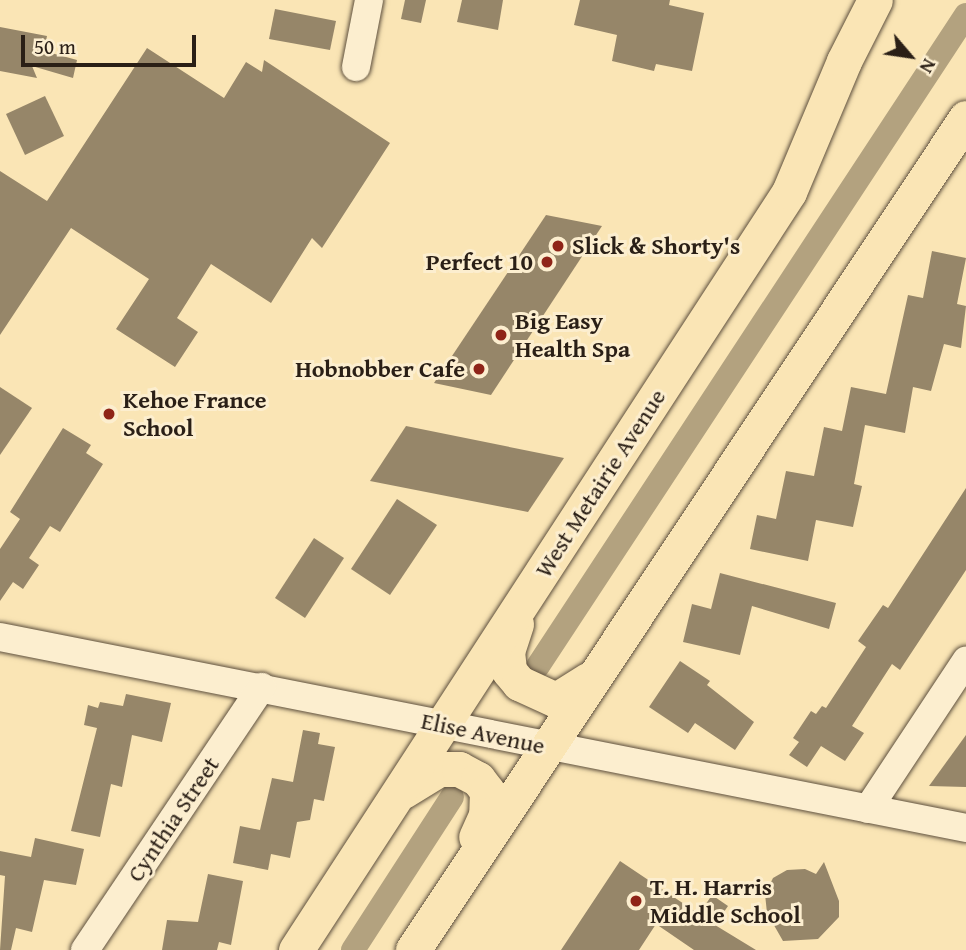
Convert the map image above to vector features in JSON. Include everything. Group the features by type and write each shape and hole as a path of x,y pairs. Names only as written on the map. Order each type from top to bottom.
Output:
{"main road":[{"name":"West Metairie Avenue","path":"296,950 789,192 844,61 875,0"},
{"path":"413,950 545,747 966,118"},
{"path":"524,601 507,651 509,671 519,683 556,700 591,678"},
{"path":"398,795 439,769 459,769 478,779 487,791 486,815 453,888"}],"street":[{"path":"356,67 369,0"},
{"name":"Elise Avenue","path":"0,637 262,687 545,747 966,828"},
{"path":"869,809 966,661"},
{"name":"Cynthia Street","path":"85,950 262,687"}],"building":[{"path":"405,0 426,0 421,23 401,19"},
{"path":"462,0 503,0 498,30 457,22"},
{"path":"580,0 670,0 669,5 704,13 692,71 656,64 654,71 612,61 617,35 574,25"},
{"path":"275,9 336,21 330,50 269,39"},
{"path":"0,27 47,36 44,51 77,60 73,78 32,66 37,78 0,71"},
{"path":"147,48 224,98 246,62 262,72 264,60 390,143 322,248 312,238 271,303 211,264 177,318 198,332 175,367 116,329 149,279 71,228 0,335 0,171 47,201"},
{"path":"45,96 64,136 25,155 6,114"},
{"path":"546,215 602,226 491,395 434,383"},
{"path":"932,251 966,258 957,304 966,306 961,348 944,344 931,391 913,387 905,433 865,425 854,484 862,486 853,527 816,520 808,561 750,549 757,515 776,519 786,471 814,476 824,427 842,431 851,387 886,394 908,295 923,298"},
{"path":"0,387 32,408 0,455"},
{"path":"406,426 564,458 528,512 370,481"},
{"path":"63,428 91,445 86,453 103,464 60,532 50,526 29,558 39,565 23,589 13,582 0,601 0,549 20,519 10,512"},
{"path":"966,488 966,570 900,670 892,664 852,726 864,733 845,761 821,746 807,767 789,755 799,742 793,738 811,711 816,714 822,706 826,708 866,647 858,641 883,605 888,608"},
{"path":"397,499 437,525 390,595 351,569"},
{"path":"314,538 344,558 305,618 275,598"},
{"path":"720,573 836,603 829,629 752,606 740,655 683,642 692,604 711,609"},
{"path":"680,661 710,681 707,685 754,722 735,750 695,723 688,733 649,707"},
{"path":"126,694 171,703 162,742 132,735 122,787 111,784 100,837 71,831 97,728 84,725 88,705 98,708 100,702 123,706"},
{"path":"303,730 320,733 318,744 335,747 324,801 314,799 310,820 297,822 290,858 271,854 268,870 233,863 240,826 260,830 272,778 293,782"},
{"path":"966,735 966,787 929,786"},
{"path":"35,838 84,849 76,885 44,880 32,932 16,928 11,950 0,950 5,876 0,875 0,851 31,857"},
{"name":"T. H. Harris Middle School","path":"620,861 699,914 712,895 728,906 715,925 756,950 694,950 656,924 639,950 561,950"},
{"name":"T. H. Harris Middle School","path":"824,862 839,901 839,917 818,939 783,941 767,913 765,894 773,878 787,870 805,869 816,874"},
{"path":"208,874 243,881 231,945 219,942 217,950 162,950 167,920 198,922"}],"waterway":[{"path":"538,666 966,15"},
{"path":"353,950 452,797"}],"place":[{"name":"Slick & Shorty's","path":"558,246"},
{"name":"Perfect 10","path":"547,262"},
{"name":"Big Easy Health Spa","path":"501,335"},
{"name":"Hobnobber Cafe","path":"479,369"},
{"name":"Kehoe France School","path":"109,414"},
{"name":"T. H. Harris Middle School","path":"636,901"}]}
